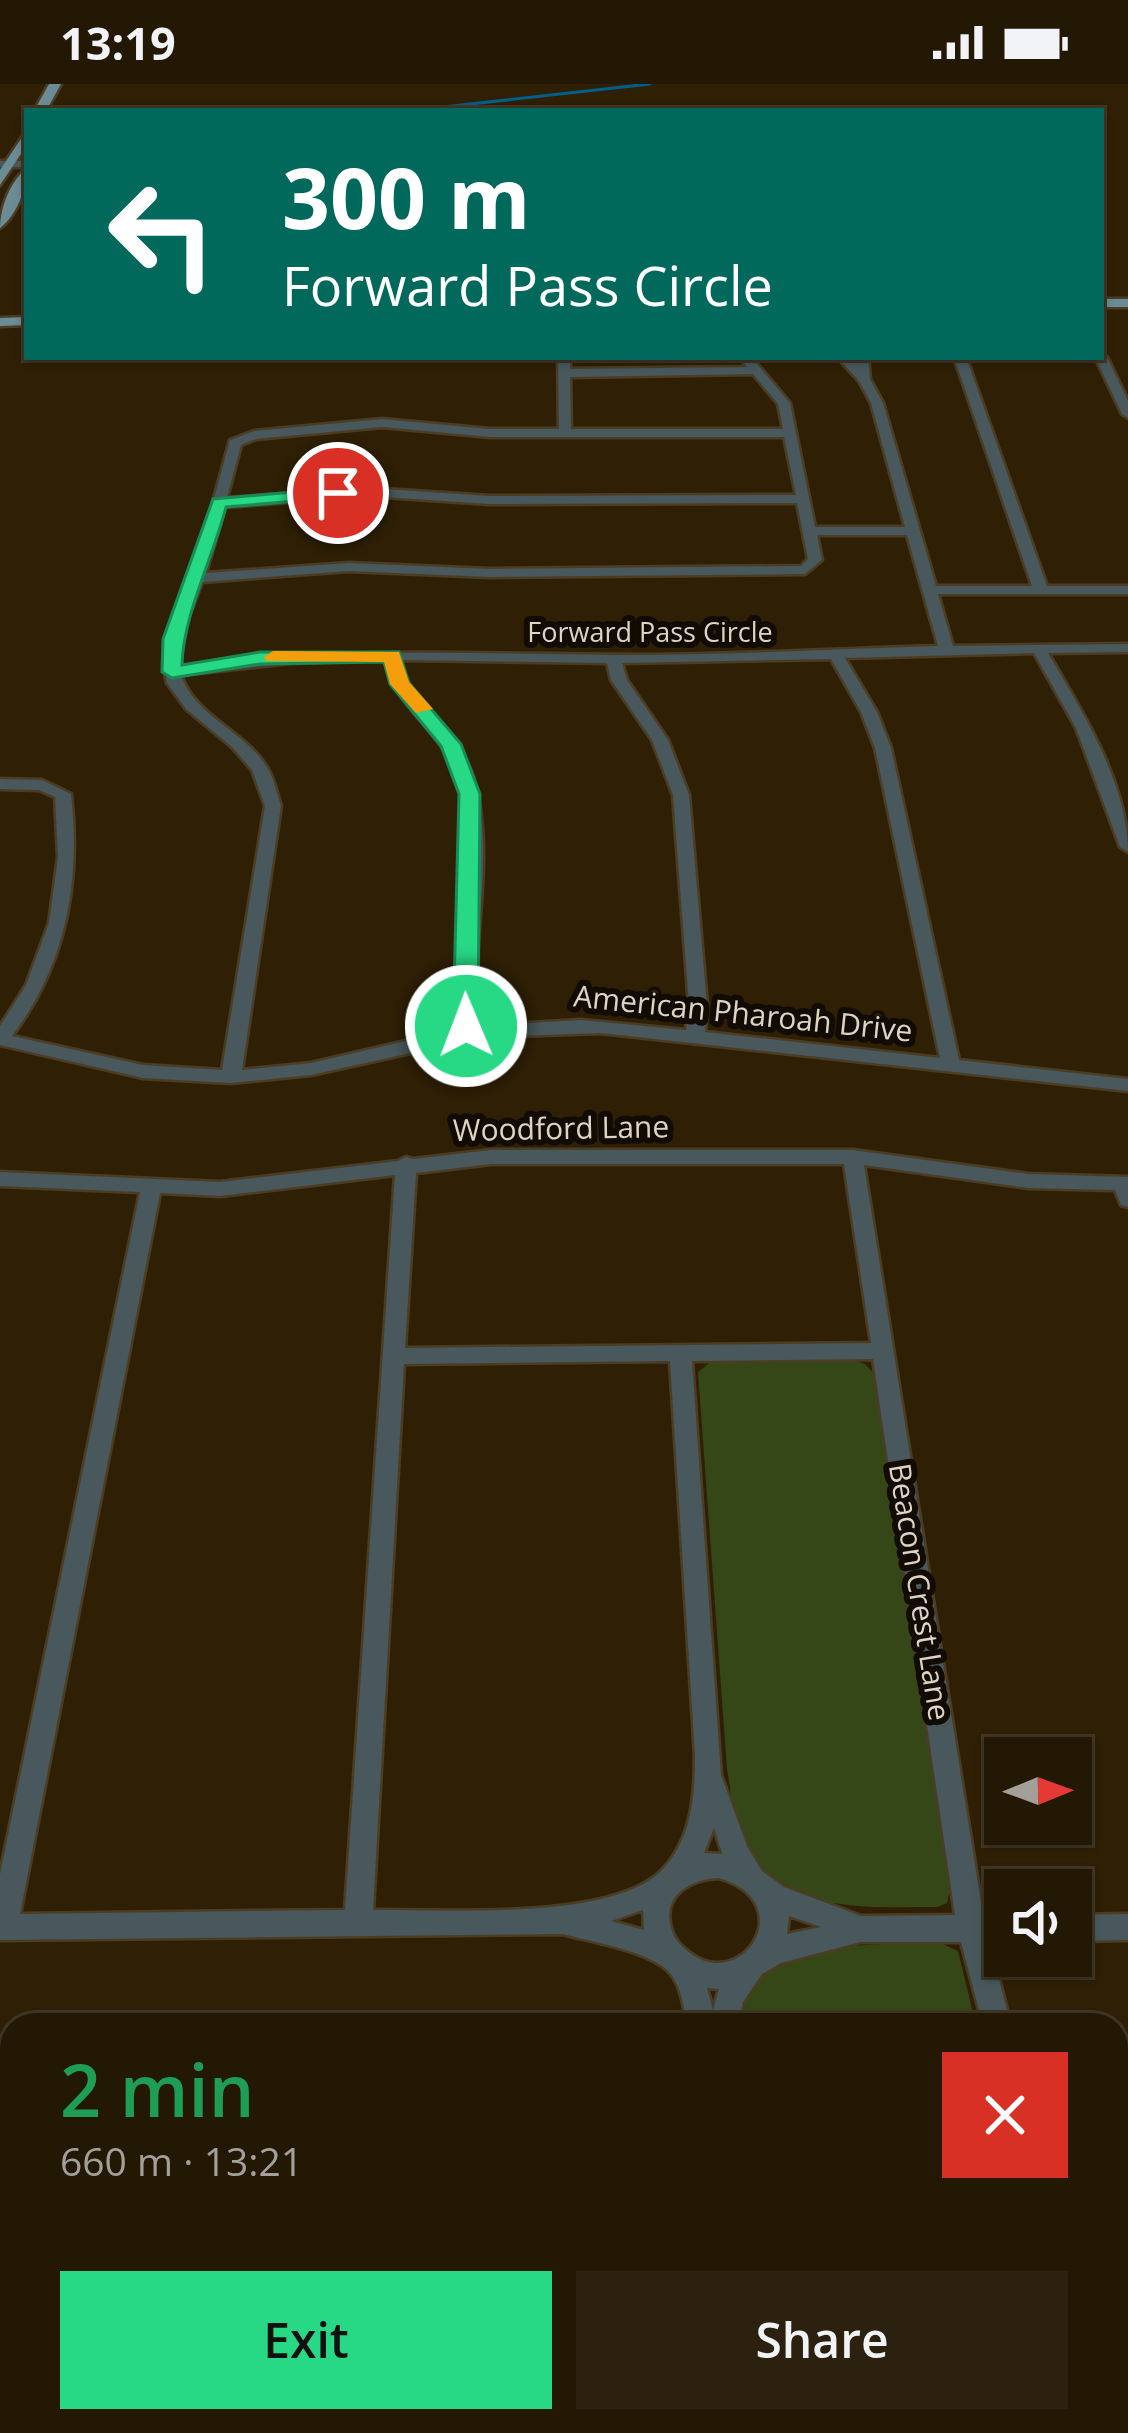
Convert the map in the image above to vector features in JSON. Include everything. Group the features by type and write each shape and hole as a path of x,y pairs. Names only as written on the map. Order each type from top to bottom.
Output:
{"main road":[{"path":"0,181 5,164 24,138"},
{"path":"0,224 24,174"}],"street":[{"path":"564,360 565,433"},
{"path":"198,578 349,567 490,573 790,573 808,568 814,561 781,396 747,360"},
{"path":"846,360 878,404 946,648"},
{"path":"862,360 864,379"},
{"path":"960,360 1041,590"},
{"path":"1102,360 1128,414"},
{"path":"564,373 754,370"},
{"path":"231,1077 273,827 272,800 251,757 191,706 172,672 173,639 198,578 233,445 241,438 382,423 490,433 790,433"},
{"path":"219,503 369,492 489,500 803,499"},
{"path":"809,531 914,531"},
{"path":"930,590 1128,590"},
{"name":"Forward Pass Circle","path":"172,672 260,658 613,659 946,648 1128,648"},
{"path":"1040,649 1084,728 1128,847"},
{"path":"836,655 869,712 883,748 951,1065"},
{"path":"392,656 400,684 451,744 470,794 463,1005 467,1034"},
{"path":"613,659 619,680 660,740 681,795 698,1005 695,1037"},
{"path":"0,784 58,789 64,798 68,872 32,995 0,1039"},
{"name":"American Pharoah Drive","path":"0,1039 106,1069 231,1077 318,1068 467,1034 569,1026 1128,1085"},
{"name":"Woodford Lane","path":"0,1179 242,1188 406,1164 512,1156 853,1157 1125,1191"},
{"name":"Beacon Crest Lane","path":"853,1157 971,1928 994,2013"},
{"path":"358,1923 406,1164"},
{"path":"151,1188 2,1927 563,1921 634,1901 693,1866 715,1863 737,1869 790,1905 829,1912 860,1929"},
{"path":"396,1356 883,1352"},
{"path":"680,1354 708,1774 699,1832 658,1900 656,1919 660,1940 696,1996 699,2013"},
{"path":"708,1774 736,1853 759,1884 774,1923 759,1959 730,1997 727,2013"},
{"path":"563,1921 641,1942 722,1976 789,1942 842,1937 860,1929 984,1928"},
{"path":"1092,1928 1128,1928"}],"green space":[{"path":"852,1360 865,1364 875,1375 950,1890 947,1903 937,1907 851,1905 797,1893 774,1880 755,1860 740,1834 732,1802 698,1372 712,1361"},
{"path":"938,1942 958,1951 973,2013 742,2013 756,1976 766,1964 799,1952"}],"waterway":[{"path":"435,108 650,84"}],"slow traffic":[{"path":"273,657 392,656 400,684 423,709"}],"route":[{"path":"338,493 219,503 204,560 173,639 172,672 260,658 392,656 400,684 451,744 470,794 466,1026"}]}
